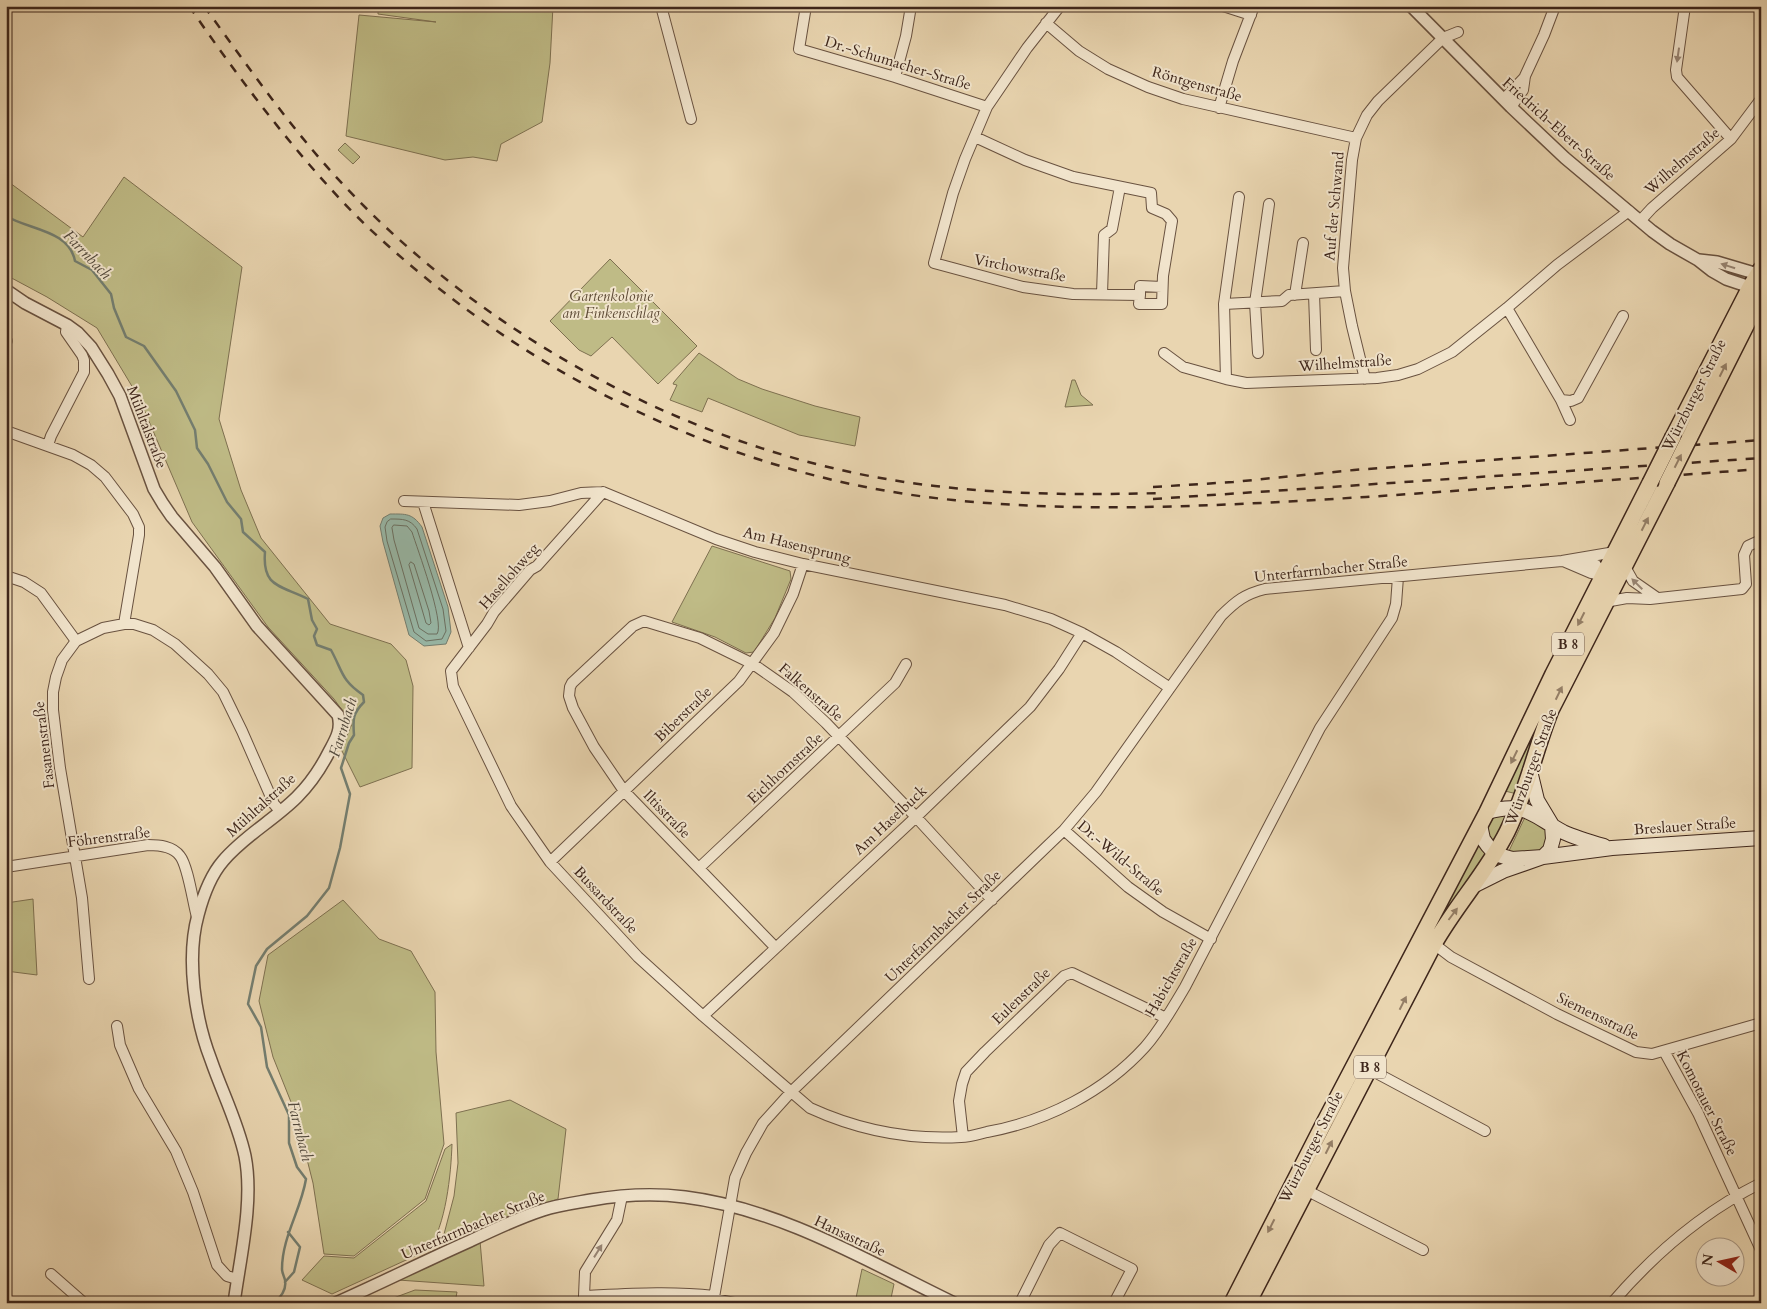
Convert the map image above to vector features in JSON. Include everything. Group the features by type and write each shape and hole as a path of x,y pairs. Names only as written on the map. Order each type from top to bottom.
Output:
{"main road":[{"name":"Würzburger Straße","path":"1232,1303 1293,1182 1483,819 1553,674 1609,579 1624,565 1667,483 1693,432 1758,281"},
{"name":"Würzburger Straße","path":"1248,1303 1441,930 1475,885 1495,854 1517,808 1539,740 1551,710 1606,602 1615,552 1673,437 1758,281"},
{"path":"1530,771 1537,800 1552,825 1552,845 1543,857"},
{"name":"Breslauer Straße","path":"1483,819 1504,808 1517,808 1530,812 1577,838 1612,848"},
{"path":"1483,819 1483,839 1495,854"},
{"name":"Breslauer Straße","path":"1495,854 1512,859 1612,848 1761,838"},
{"name":"Breslauer Straße","path":"1475,885 1503,871 1543,857"}],"street":[{"path":"661,6 691,119"},
{"name":"Dr.-Schumacher-Straße","path":"806,6 799,49 895,77 987,107"},
{"path":"895,77 906,36 911,6"},
{"path":"1060,6 987,107 975,137 1045,168 1073,178 1120,187 1112,229 1104,235 1102,294"},
{"path":"1219,108 1233,61 1252,11 1223,6"},
{"name":"Friedrich-Ebert-Straße","path":"1411,6 1564,158 1640,221 1663,239 1698,260 1717,262 1758,281"},
{"path":"1507,103 1523,90 1526,76 1555,6"},
{"path":"1685,6 1676,70 1677,77 1731,140"},
{"name":"Röntgenstraße","path":"1046,23 1080,51 1108,69 1148,87 1183,99 1219,108 1356,138"},
{"path":"1443,38 1458,32"},
{"name":"Auf der Schwand","path":"1365,379 1345,291 1344,248 1352,160 1356,138 1367,115 1378,100 1443,38"},
{"name":"Wilhelmstraße","path":"1640,221 1652,208 1731,140 1761,99"},
{"name":"Virchowstraße","path":"975,137 953,193 934,264 1023,287 1073,294 1140,295"},
{"name":"Virchowstraße","path":"1120,187 1151,193 1152,208 1166,214 1172,221 1162,287 1162,304 1139,304 1140,286 1162,287"},
{"path":"1226,380 1224,304 1239,197"},
{"path":"1258,353 1255,302 1269,204"},
{"name":"Wilhelmstraße","path":"1164,353 1183,368 1226,380 1246,383 1365,379 1398,375 1418,369 1452,352 1557,266 1629,211"},
{"name":"Auf der Schwand","path":"1295,295 1303,243"},
{"name":"Mühltalstraße","path":"6,290 25,303 68,325 91,347 108,374 130,420 154,489 172,517 215,568 257,626 338,715 340,722 338,735 328,755 310,782 298,796 238,846 217,869 206,889 197,917 193,955 198,1010 205,1045 238,1129 247,1169 248,1194 234,1303"},
{"path":"1224,304 1282,300 1289,295 1345,291"},
{"path":"1314,294 1316,350"},
{"path":"1507,308 1561,400 1570,420"},
{"path":"1561,400 1571,402 1578,398 1623,316"},
{"path":"48,445 84,372 84,360 66,332 68,325"},
{"path":"6,431 73,455 91,466 105,477 137,520 139,535 124,624"},
{"name":"Am Hasensprung","path":"404,501 519,505 550,501 581,493 603,492 716,539 755,552 803,564 1005,605 1051,619 1082,633 1116,652 1170,688"},
{"name":"Hasellohweg","path":"453,686 451,671 494,612 530,570 538,566 603,492"},
{"path":"423,502 469,648"},
{"path":"1606,602 1627,598 1650,599 1742,589 1746,584 1744,556 1748,546 1761,540"},
{"name":"Unterfarrnbacher Straße","path":"336,1303 497,1228 541,1210 560,1205 622,1196 654,1194 684,1196 729,1205 735,1178 746,1153 764,1123 791,1092 1064,830 1096,792 1221,616 1238,600 1249,593 1306,584 1562,561 1615,552"},
{"path":"1580,558 1596,564 1609,579"},
{"name":"Unterfarrnbacher Straße","path":"1562,561 1609,579"},
{"name":"Biberstraße","path":"550,862 739,681 774,633 793,594 803,564"},
{"path":"1624,565 1633,582 1656,598"},
{"path":"6,576 24,582 41,593 76,641"},
{"name":"Habichtstraße","path":"791,1092 810,1108 859,1127 918,1137 963,1137 1008,1128 1049,1114 1088,1094 1116,1073 1145,1046 1166,1018 1185,987 1320,728 1392,618 1396,604 1398,577"},
{"name":"Falkenstraße","path":"572,682 633,626 644,621 700,638 752,664 792,692 839,738 916,817 992,900"},
{"name":"Fasanenstraße","path":"89,978 82,898 60,768 53,692 62,660 76,641 103,628 124,624 143,627 164,636 208,674 223,692 274,804 280,811"},
{"name":"Am Haselbuck","path":"703,1016 916,817 1030,707 1059,669 1082,633"},
{"name":"Eichhornstraße","path":"699,868 839,738 895,683 906,664"},
{"name":"Iltisstraße","path":"572,682 569,696 573,708 594,748 624,791 775,947"},
{"name":"Bussardstraße","path":"453,686 511,806 550,862 638,957 791,1092"},
{"name":"Dr.-Wild-Straße","path":"1064,830 1128,887 1163,912 1211,939"},
{"name":"Föhrenstraße","path":"6,867 158,845 173,850 180,856 186,868 197,917"},
{"name":"Würzburger Straße","path":"1434,912 1432,930 1434,944"},
{"name":"Siemensstraße","path":"1434,944 1451,957 1483,975 1636,1052 1652,1054 1761,1023"},
{"name":"Eulenstraße","path":"963,1137 959,1101 966,1072 1064,976 1072,973 1166,1018"},
{"path":"117,1026 120,1045 139,1089 176,1151 193,1192 217,1266 227,1276 237,1279"},
{"name":"Komotauer Straße","path":"1664,1051 1698,1113 1761,1250"},
{"path":"1369,1069 1485,1130"},
{"path":"1293,1182 1306,1190"},
{"path":"1612,1303 1645,1265 1666,1246 1736,1196 1761,1183"},
{"name":"Würzburger Straße","path":"1306,1190 1423,1250"},
{"path":"622,1196 617,1220 585,1272 584,1296 638,1293 697,1294 734,1303"},
{"path":"714,1299 729,1205"},
{"name":"Hansastraße","path":"729,1205 770,1217 808,1232 938,1299 954,1303"},
{"path":"1020,1303 1049,1245 1060,1233 1132,1268 1114,1303"},
{"path":"52,1274 84,1303"}],"green space":[{"path":"378,6 553,6 550,63 542,122 501,144 497,161 473,157 445,160 346,136 359,15 436,22 378,14"},
{"path":"345,143 360,157 353,164 338,150"},
{"path":"124,177 242,267 219,419 241,490 261,538 330,624 391,644 406,660 413,686 412,768 360,787 341,749 352,724 334,699 268,627 192,522 139,398 97,328 47,297 6,275 6,180 83,237"},
{"name":"Gartenkolonie am Finkenschlag","path":"610,259 697,346 658,384 612,337 591,356 579,350 550,321"},
{"path":"699,353 738,379 762,389 815,406 860,417 855,446 799,435 708,398 702,412 670,400 677,385 673,384 674,382"},
{"path":"1072,380 1075,380 1081,395 1093,405 1065,407"},
{"path":"712,546 790,571 791,579 775,618 754,652 746,653 715,637 672,622"},
{"path":"1563,662 1517,794 1505,791 1528,744"},
{"path":"1509,812 1494,845 1489,840 1489,823 1493,818"},
{"path":"1526,815 1548,832 1544,850 1508,853"},
{"path":"1479,841 1489,854 1437,927 1436,924"},
{"path":"33,899 37,975 6,971 6,903"},
{"path":"343,900 379,939 411,951 435,992 436,1052 444,1144 425,1199 354,1256 324,1254 313,1183 295,1112 273,1057 259,1001 268,955"},
{"path":"510,1100 566,1129 558,1199 446,1243 443,1238 454,1196 458,1163 456,1113"},
{"path":"452,1144 449,1184 443,1214 434,1240 428,1250 332,1294 302,1280 324,1256 354,1258 426,1201 445,1149"},
{"path":"480,1241 484,1286 398,1280"},
{"path":"862,1269 894,1284 890,1303 855,1303"},
{"path":"415,1290 457,1292 455,1303 380,1303"}],"water":[{"path":"390,514 408,515 415,519 422,527 448,607 451,632 446,644 424,646 409,635 380,526 383,518"}],"waterway":[{"name":"Farrnbach","path":"6,216 57,237 65,243 75,261 92,270 111,294 114,308 126,337 144,346 176,391 195,430 197,448 208,464 227,502 241,519 243,532 265,552 265,564 270,579 275,584 308,599 312,620 317,629 314,636 317,645 331,650 346,680 363,695 364,702 355,714 354,735 349,743 341,768 350,794 340,848 329,888 307,916 267,949 256,966 248,1004 261,1027 267,1067 289,1115 289,1143 297,1167 306,1179 285,1246 282,1270 285,1287 281,1296 274,1303"},
{"name":"Farrnbach","path":"285,1282 294,1272 300,1247 288,1232"}],"railway":[{"path":"189,6 262,106 320,177 374,233 432,283 489,326 549,364 612,399 677,429 744,454 812,475 882,490 953,500 1056,507 1160,507 1366,497 1761,469"},
{"path":"204,6 295,129 356,198 415,254 480,305 549,350 622,391 697,425 775,453 855,473 935,486 1020,493 1162,493"},
{"path":"1153,487 1761,440"},
{"path":"1153,499 1761,458"}]}
